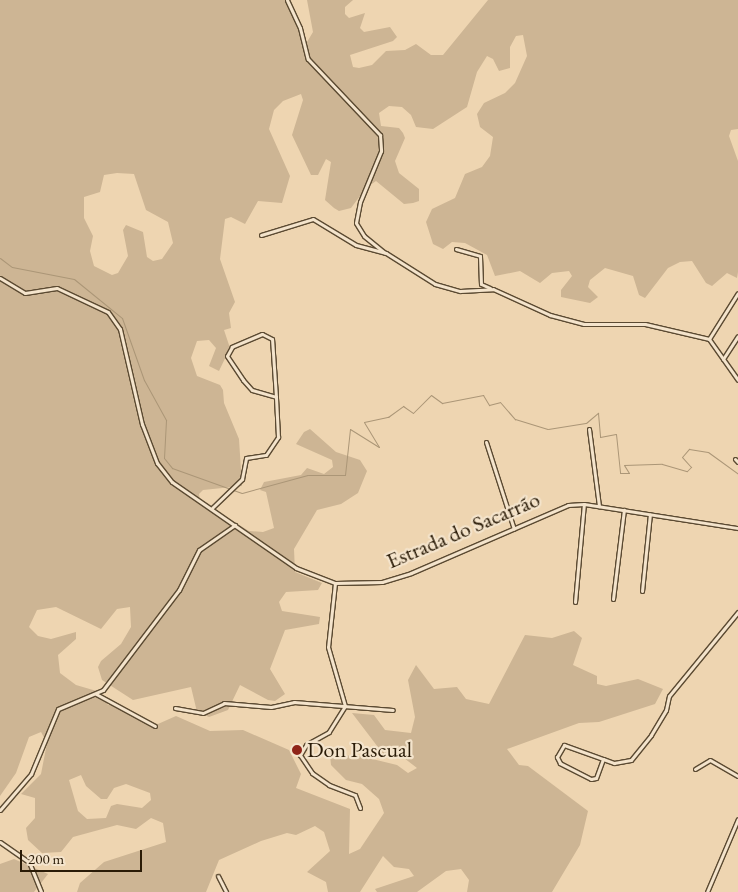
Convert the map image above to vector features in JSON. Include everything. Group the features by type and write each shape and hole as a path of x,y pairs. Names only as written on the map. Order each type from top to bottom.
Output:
{"street":[{"path":"287,0 300,28 308,59 380,135 382,151 360,202 356,223 364,236 386,253 435,284 460,291 493,289"},
{"path":"262,234 308,218 356,245 386,253"},
{"path":"456,249 480,256 481,284 576,323 645,324 709,339 738,380"},
{"name":"Estrada do Sacarrão","path":"0,278 25,293 57,288 108,312 120,329 142,424 157,463 172,482 296,568 335,583 374,583 404,575 514,529 555,509 584,504 738,528"},
{"path":"709,339 738,293"},
{"path":"212,508 242,479 246,458 259,458 274,449 278,437 276,397 272,339 262,334 232,347 227,356 243,380 252,390 276,397"},
{"path":"723,359 738,336"},
{"path":"589,429 599,506"},
{"path":"486,442 514,529"},
{"path":"575,602 584,504"},
{"path":"613,599 624,510"},
{"path":"642,591 650,514"},
{"path":"0,810 31,774 58,709 96,694 178,590 199,550 235,524"},
{"path":"335,583 328,647 345,706 329,732 306,745 300,755 312,773 329,785 356,795 360,808"},
{"path":"603,759 596,778 591,780 557,760 564,745 603,759 622,763 631,760 656,727 669,696 738,612"},
{"path":"96,694 155,726"},
{"path":"175,708 203,713 224,703 345,706 393,710"},
{"path":"695,769 710,760 738,776"},
{"path":"707,892 738,819"},
{"path":"0,842 30,862 41,892"},
{"path":"218,876 226,892"}],"shaded area":[{"path":"0,0 289,0 301,37 307,42 313,32 307,0 353,0 345,7 345,14 349,18 365,13 360,28 364,32 390,27 397,37 393,41 350,55 353,67 359,68 372,65 386,51 405,50 416,44 431,55 443,55 488,0 738,0 738,129 731,130 729,136 738,161 738,272 737,278 727,273 712,286 706,283 692,261 680,262 668,268 645,298 639,295 633,276 605,268 590,280 588,287 598,297 590,303 561,297 561,290 572,276 569,271 552,273 540,283 520,271 495,276 487,255 465,243 452,242 443,249 433,244 426,222 432,209 455,198 465,174 482,167 490,156 493,137 480,127 477,114 484,103 505,93 515,83 527,56 523,35 516,36 510,47 510,68 499,71 493,59 487,56 477,72 467,107 433,129 416,127 411,115 402,107 389,106 379,113 381,126 399,128 405,138 395,161 399,173 419,189 419,201 413,203 404,204 376,181 366,188 351,208 339,211 334,208 325,200 331,162 326,159 318,175 311,175 292,135 303,100 301,94 283,101 274,110 269,129 290,176 282,203 258,201 245,224 231,217 225,219 220,259 235,302 229,313 231,328 224,330 230,348 219,371 209,366 216,348 209,340 197,341 191,358 197,376 220,385 223,390 224,403 239,439 242,486 203,490 199,494 200,501 249,531 263,532 274,528 266,492 260,490 264,482 301,475 307,468 324,474 333,467 332,460 296,444 304,432 310,429 336,452 360,460 367,471 358,493 341,504 317,510 294,549 295,572 322,583 318,590 286,592 279,602 282,611 320,617 319,624 285,630 270,669 285,694 275,701 268,700 240,685 228,710 209,717 197,712 191,687 133,700 102,680 98,667 101,661 121,644 131,627 130,607 117,609 101,629 56,607 37,610 29,627 38,636 51,639 76,632 76,639 58,655 60,673 76,685 100,692 108,705 117,705 146,722 158,724 176,716 210,731 243,730 289,750 301,774 296,788 350,809 349,854 360,849 384,813 379,799 362,784 346,780 331,765 330,755 360,756 397,765 408,773 417,768 404,758 384,755 352,713 374,715 385,730 411,733 415,717 408,680 416,665 434,689 457,687 466,699 489,704 525,635 552,638 574,631 582,638 573,665 597,676 597,684 606,686 638,679 663,689 655,704 599,722 579,723 507,749 519,765 528,766 588,811 580,845 552,892 467,892 469,880 461,869 446,871 417,892 377,892 375,889 414,876 409,869 394,867 383,856 360,892 328,892 326,882 307,872 330,851 324,832 315,826 296,835 287,833 261,841 219,860 206,892 77,892 80,883 104,862 166,842 163,823 151,818 136,829 117,825 73,837 61,852 42,853 28,840 26,828 35,818 35,798 21,794 41,774 47,743 41,732 29,737 16,773 0,796","holes":["117,173 134,174 146,210 168,222 173,243 162,259 153,261 147,257 143,232 126,225 123,230 128,256 118,273 112,275 94,266 90,251 93,236 84,218 84,197 100,192 104,175","81,775 86,786 101,799 107,799 114,788 126,784 150,793 151,800 142,808 117,804 111,806 106,818 87,819 78,811 69,780"]},
{"path":"14,859 48,874 34,892 0,892 0,864"}],"waterway":[{"path":"0,258 12,267 74,279 122,318 144,380 166,420 164,458 172,468 242,493 308,475 345,475 350,429 379,447 364,422 388,417 403,406 413,413 431,395 442,403 483,395 489,405 500,402 515,419 548,429 586,423 598,413 600,437 616,434 620,473 629,473 624,465 662,464 687,471 691,467 682,457 689,449 708,452 738,474"}],"place":[{"name":"Don Pascual","path":"297,750"}]}
